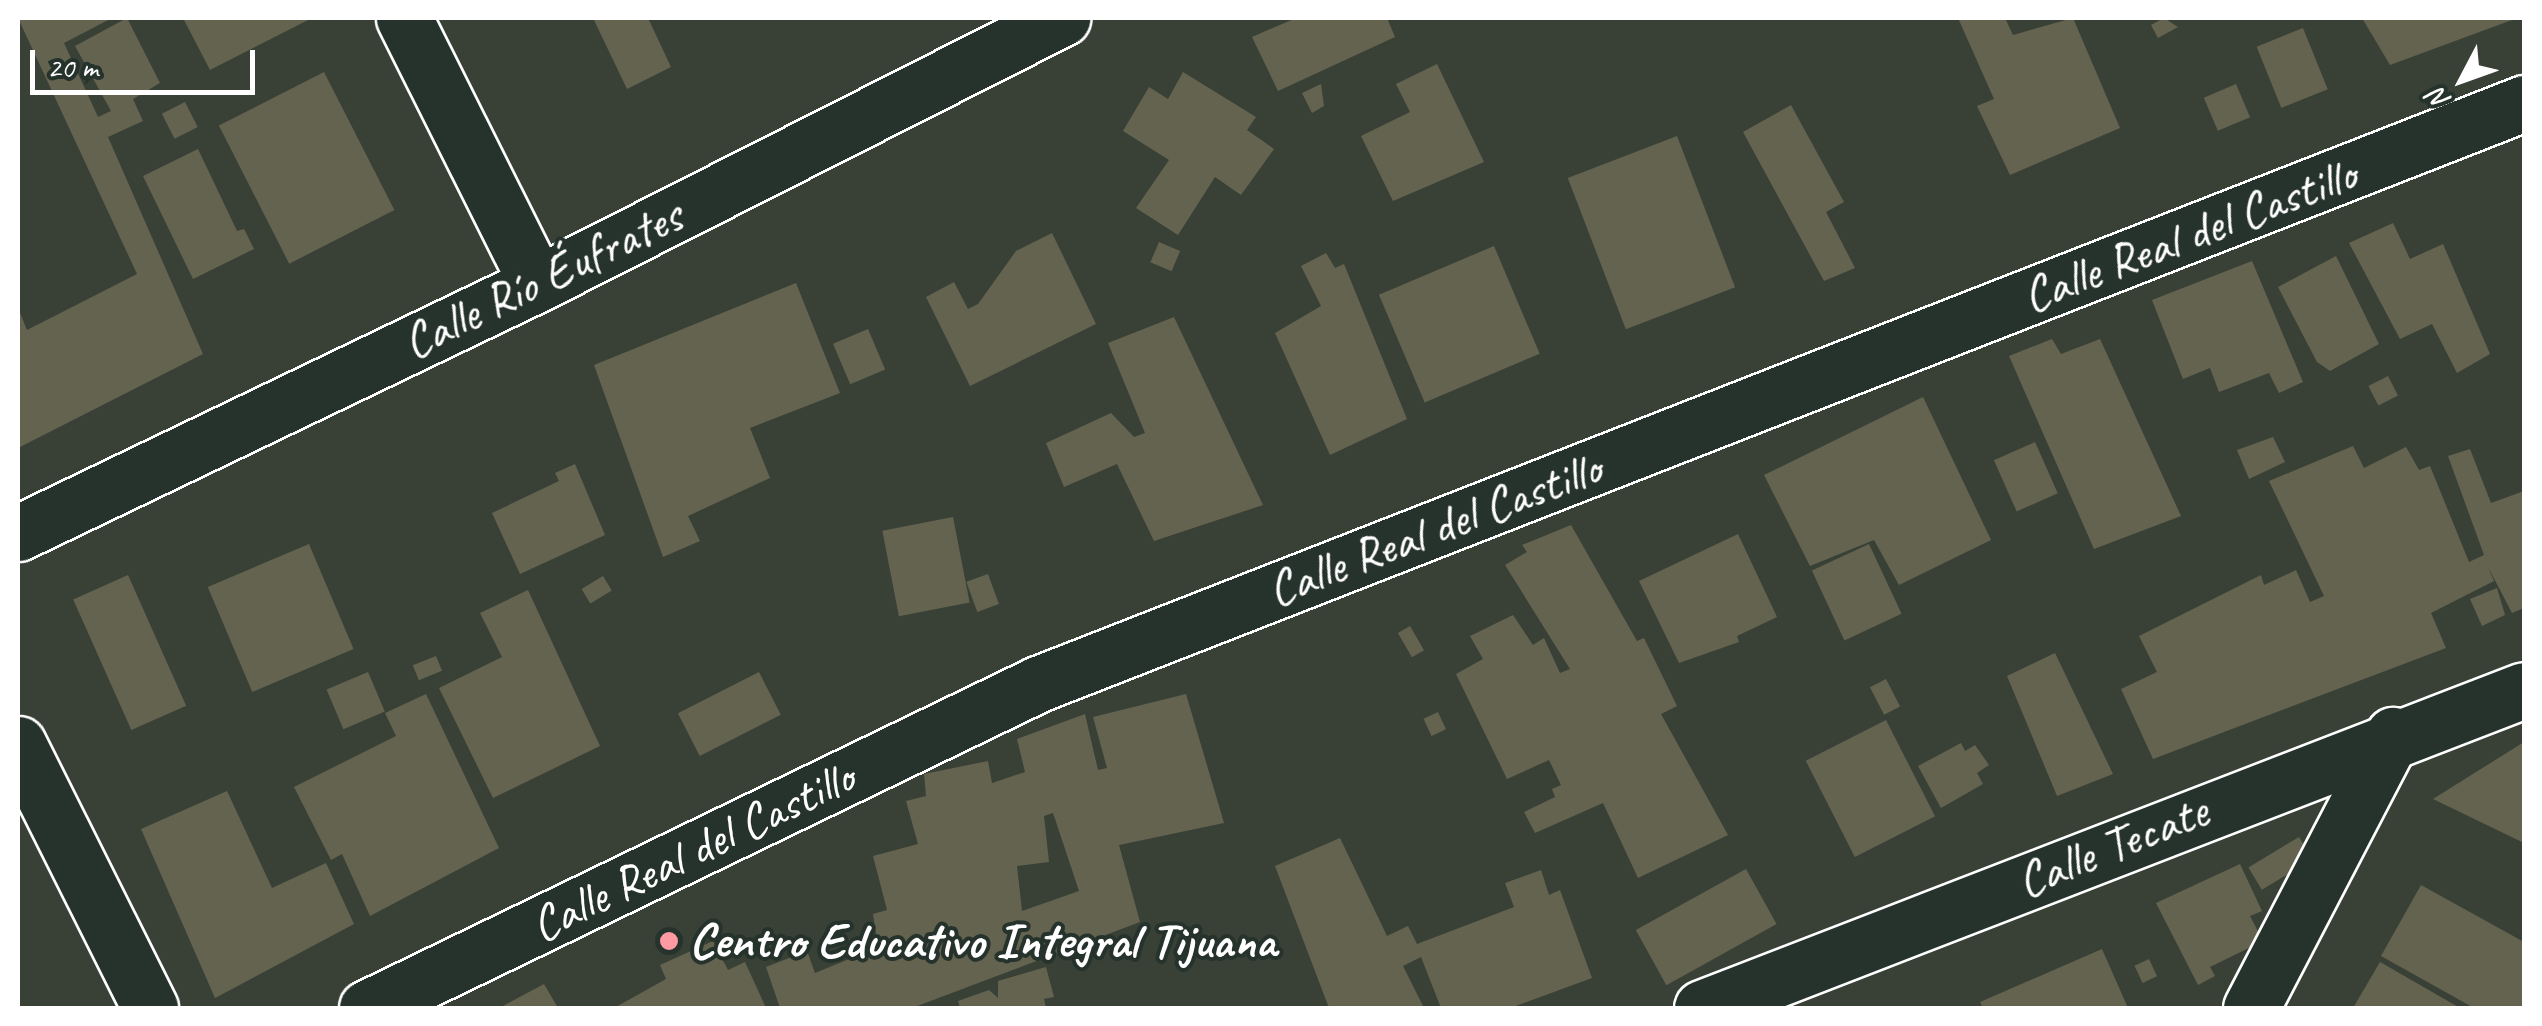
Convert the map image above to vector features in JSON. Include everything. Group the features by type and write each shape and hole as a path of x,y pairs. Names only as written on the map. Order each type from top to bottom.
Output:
{"street":[{"path":"404,18 537,284"},
{"name":"Calle Río Éufrates","path":"18,533 537,284 1062,18"},
{"name":"Calle Real del Castillo","path":"367,1008 1038,684 2524,104"},
{"name":"Calle Tecate","path":"1702,1008 2393,736 2524,690"},
{"path":"2251,1008 2393,736"},
{"path":"18,744 150,1008"}],"building":[{"path":"18,18 112,18 64,43 98,117 111,111 75,46 127,18 160,83 133,99 143,121 108,137 203,354 18,448 18,308 27,330 137,274"},
{"path":"183,18 312,18 210,70"},
{"path":"593,18 648,18 671,67 627,89"},
{"path":"1296,18 1387,18 1395,37 1278,91 1252,37"},
{"path":"1958,18 2005,18 2013,35 2073,18 2120,128 2010,175 1977,106 1994,99"},
{"path":"2164,18 2178,27 2158,38 2151,25"},
{"path":"2362,18 2510,18 2512,20 2390,65"},
{"path":"2303,28 2328,89 2281,108 2257,47"},
{"path":"1437,64 1484,162 1393,201 1361,136 1410,112 1396,84"},
{"path":"324,72 394,210 289,264 219,126"},
{"path":"1183,72 1256,117 1247,130 1274,149 1241,195 1215,177 1178,235 1136,208 1169,160 1123,131 1149,87 1168,99"},
{"path":"1321,84 1324,106 1312,113 1302,93"},
{"path":"2236,84 2250,117 2218,131 2204,98"},
{"path":"185,102 198,127 175,139 162,114"},
{"path":"1791,105 1844,202 1826,212 1855,268 1824,281 1743,132"},
{"path":"1677,136 1735,287 1626,329 1568,178"},
{"path":"198,149 237,231 244,229 254,249 193,279 143,176"},
{"path":"2393,223 2410,259 2443,244 2490,354 2457,373 2432,324 2400,339 2349,243"},
{"path":"1052,233 1096,324 970,386 926,297 954,282 968,309 978,304 1016,251"},
{"path":"1159,242 1180,251 1172,271 1150,262"},
{"path":"1494,246 1540,354 1425,403 1379,295"},
{"path":"1326,253 1335,268 1344,264 1407,419 1330,455 1275,333 1321,306 1301,266"},
{"path":"2336,256 2379,344 2330,371 2317,362 2278,287"},
{"path":"2252,261 2303,382 2279,393 2269,373 2219,392 2210,368 2183,379 2152,300"},
{"path":"796,283 840,393 750,428 770,478 688,516 700,541 663,557 594,365"},
{"path":"1174,317 1263,505 1154,541 1117,464 1064,487 1046,443 1111,413 1134,437 1145,433 1108,343"},
{"path":"868,329 885,370 850,384 833,344"},
{"path":"2052,339 2061,354 2100,339 2181,516 2094,549 2009,356"},
{"path":"2388,376 2398,396 2378,406 2368,386"},
{"path":"1923,397 1991,540 1899,585 1874,540 1810,566 1764,475"},
{"path":"2273,437 2285,462 2249,479 2237,450"},
{"path":"2035,442 2058,493 2017,511 1994,460"},
{"path":"2353,446 2364,468 2406,447 2419,470 2430,466 2469,562 2484,555 2448,456 2470,449 2491,503 2524,491 2524,608 2512,613 2488,567 2494,581 2431,613 2446,648 2153,759 2121,689 2157,672 2139,636 2261,575 2264,585 2296,570 2310,602 2324,596 2269,481"},
{"path":"575,464 605,535 520,574 492,513 559,481 555,473"},
{"path":"953,517 970,602 899,616 882,531"},
{"path":"1571,525 1637,641 1644,638 1677,706 1661,714 1728,835 1638,878 1603,803 1535,833 1524,812 1555,797 1552,789 1561,785 1549,760 1507,779 1456,674 1483,659 1470,636 1513,615 1533,645 1544,638 1560,673 1570,669 1505,565 1527,552 1522,545"},
{"path":"1738,534 1777,617 1737,636 1739,642 1679,663 1639,581"},
{"path":"309,544 354,649 252,692 208,587"},
{"path":"1869,544 1902,614 1844,640 1812,571"},
{"path":"988,574 999,604 977,612 966,582"},
{"path":"128,575 186,706 131,730 73,599"},
{"path":"603,576 612,591 590,603 582,589"},
{"path":"2497,588 2505,615 2482,626 2470,599"},
{"path":"528,590 600,746 493,798 439,688 502,657 480,613"},
{"path":"1410,626 1424,650 1412,657 1398,633"},
{"path":"2055,653 2113,774 2057,796 2007,676"},
{"path":"436,656 442,671 419,680 413,665"},
{"path":"368,672 385,712 343,729 327,690"},
{"path":"759,672 781,715 700,756 678,713"},
{"path":"1886,679 1900,707 1884,715 1870,687"},
{"path":"426,694 499,848 370,916 342,854 331,860 294,787 396,736 385,713"},
{"path":"1186,694 1224,823 1119,845 1140,922 912,1008 780,1008 766,967 807,951 815,973 876,948 880,959 873,914 887,910 873,856 918,844 906,801 926,796 924,774 988,761 992,783 1025,772 1017,739 1085,714 1098,770 1107,768 1093,717","holes":["1053,813 1079,891 1022,911 1017,866 1049,862 1044,816"]},
{"path":"1438,712 1446,729 1432,736 1423,719"},
{"path":"1886,720 1935,816 1855,857 1806,761"},
{"path":"2524,742 2524,843 2433,799"},
{"path":"1961,743 1965,751 1975,745 1989,765 1977,773 1983,784 1941,808 1918,766"},
{"path":"227,791 272,888 326,863 354,924 215,998 141,829"},
{"path":"2299,837 2312,859 2262,890 2248,867"},
{"path":"1340,838 1387,936 1408,926 1417,944 1514,907 1505,883 1541,870 1549,895 1560,890 1592,978 1510,1008 1441,1008 1421,957 1403,966 1424,1008 1329,1008 1275,866"},
{"path":"2240,864 2262,911 2250,916 2263,941 2210,967 2215,976 2198,985 2156,903"},
{"path":"1746,869 1777,924 1666,985 1636,930"},
{"path":"2421,885 2524,942 2524,1008 2474,1008 2381,956"},
{"path":"713,941 728,970 745,962 766,1008 614,1008 666,979 660,965"},
{"path":"2102,949 2128,1008 1983,1008 1980,1002"},
{"path":"2149,959 2157,976 2143,983 2134,966"},
{"path":"2380,962 2460,1008 2353,1008"},
{"path":"1046,967 1054,997 1044,999 1046,1008 960,1008 958,1001 989,990 998,998 998,981"},
{"path":"544,984 558,1008 499,1008"}],"place":[{"name":"Centro Educativo Integral Tijuana","path":"669,941"}]}
